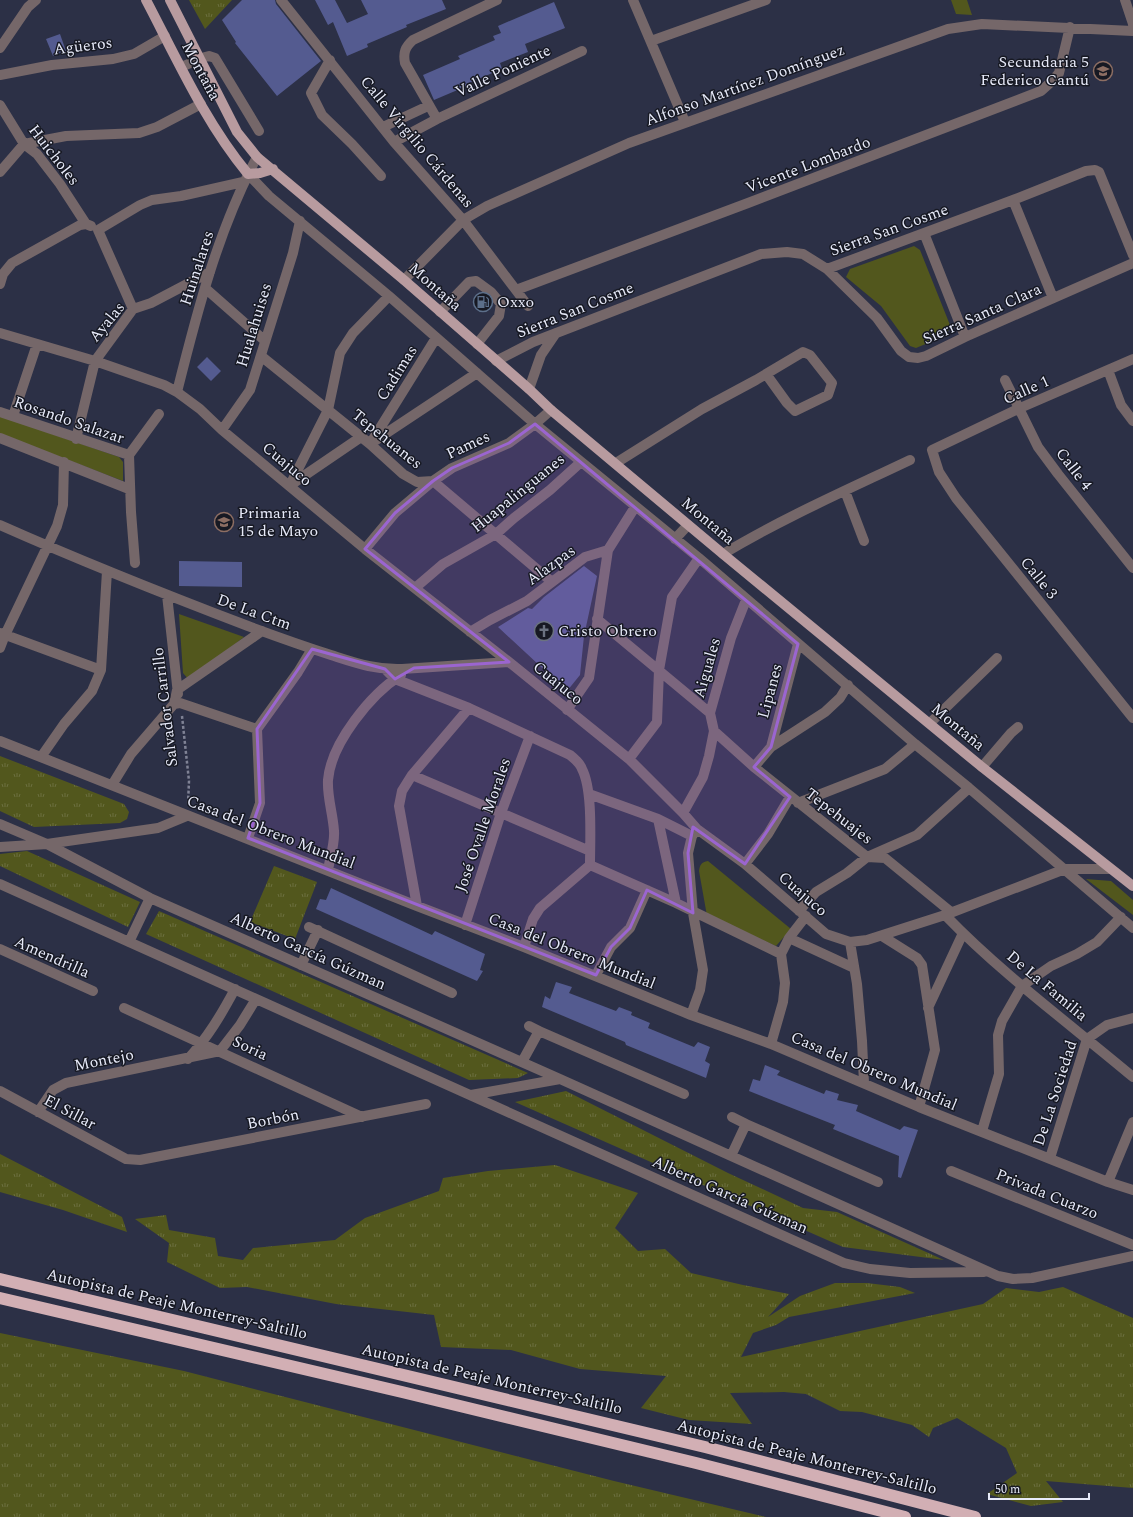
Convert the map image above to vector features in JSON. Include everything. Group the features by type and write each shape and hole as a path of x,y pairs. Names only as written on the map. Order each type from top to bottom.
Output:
{"highway":[{"name":"Autopista de Peaje Monterrey-Saltillo","path":"0,1279 697,1445 976,1517"},
{"path":"0,1298 402,1392 696,1463 905,1517"}],"main road":[{"name":"Montaña","path":"146,0 201,104 246,178"},
{"name":"Montaña","path":"170,0 237,132 257,157 404,280 551,410 688,525 982,767 1133,886"},
{"path":"246,178 273,169"}],"street":[{"path":"0,48 28,7 36,0"},
{"name":"Calle Virgilio Cárdenas","path":"281,0 394,142 463,220 528,306"},
{"path":"437,119 428,106 405,63 405,49 413,40 497,0"},
{"path":"633,0 685,122"},
{"path":"651,41 766,0"},
{"path":"1125,0 1133,24"},
{"name":"Alfonso Martínez Domínguez","path":"404,280 463,220 487,206 629,143 948,29 982,24 1133,31"},
{"name":"Vicente Lombardo","path":"516,290 1041,91 1059,73 1070,27"},
{"name":"Agüeros","path":"0,75 52,65 113,59 134,54 165,36"},
{"name":"Valle Poniente","path":"394,142 437,119 582,51"},
{"path":"181,67 208,56 217,61 258,131"},
{"path":"330,60 311,93 322,115 352,144 381,176"},
{"path":"0,172 24,144 66,136 139,133 157,127 201,104"},
{"name":"Huicholes","path":"0,105 24,144 37,154 60,184 86,224"},
{"path":"383,127 428,106"},
{"name":"Huinalares","path":"177,392 210,272 246,178 257,157"},
{"name":"Sierra San Cosme","path":"496,361 533,342 761,254 787,252 803,254 827,269 1013,200 1086,171 1095,170 1099,172 1133,255"},
{"path":"98,230 140,205 152,200 181,196 246,178"},
{"name":"Montaña","path":"246,178 270,196 389,296 535,424 699,558 746,600 1065,870"},
{"path":"1013,200 1053,298"},
{"name":"Hualahuises","path":"222,430 250,390 261,356 264,340 293,253 300,221"},
{"path":"0,284 3,274 12,263 80,225 86,224 98,230 133,310"},
{"path":"924,233 965,337"},
{"name":"Sierra Santa Clara","path":"827,269 877,318 901,351 909,357 918,358 926,356 965,337 1133,264"},
{"name":"Ayalas","path":"95,362 133,310 150,303 210,272"},
{"path":"440,312 469,282 476,281 490,292 501,304 499,316 477,344"},
{"path":"205,288 264,340"},
{"path":"290,485 328,410 340,353 353,333 389,296"},
{"name":"Cuajuco","path":"0,333 95,362 164,385 177,392 200,409 222,430 290,485 365,550 509,662 629,759 683,813 694,832 745,864 826,934 850,942 867,940 948,913 1065,870 1110,869"},
{"path":"529,389 541,355 556,333"},
{"name":"Cadimas","path":"370,444 436,338"},
{"path":"13,416 38,344"},
{"path":"616,463 702,409 803,352 810,355 832,383 828,395 795,411 766,374"},
{"name":"Tepehuanes","path":"261,356 370,444 403,474 417,482 433,480 552,582"},
{"name":"Calle 1","path":"932,450 1020,408 1133,359"},
{"path":"76,438 95,362"},
{"path":"1108,370 1121,405 1133,421"},
{"path":"370,444 477,373"},
{"name":"Calle 4","path":"1005,380 1038,447 1133,568"},
{"name":"Pames","path":"365,550 395,513 433,480 452,468 509,443 551,410"},
{"name":"Rosando Salazar","path":"0,412 129,455"},
{"name":"Rosando Salazar","path":"135,563 129,489 129,455 159,414"},
{"path":"290,485 361,437"},
{"path":"0,438 64,462 129,489"},
{"name":"Calle 3","path":"932,450 939,472 956,498 1133,718"},
{"path":"723,554 756,534 910,460"},
{"path":"0,648 2,634 57,526 63,505 64,462"},
{"name":"Huapalinguanes","path":"415,588 443,564 496,534 550,490 581,462"},
{"path":"844,491 864,541"},
{"path":"567,710 589,678 608,550 635,507"},
{"name":"De La Ctm","path":"0,525 167,595 312,649 368,667 385,669 414,668 509,662"},
{"path":"675,539 688,525"},
{"name":"Alazpas","path":"470,632 527,601 585,557 608,550"},
{"path":"629,759 657,722 659,670 672,597 699,558"},
{"path":"41,757 64,724 92,690 102,670 107,571"},
{"name":"Salvador Carrillo","path":"167,595 177,675 177,703"},
{"name":"Aiguales","path":"683,813 702,777 709,756 714,731 710,713 731,638 746,600"},
{"path":"597,618 710,713"},
{"path":"177,690 262,631"},
{"path":"2,634 102,670"},
{"name":"Lipanes","path":"771,747 798,644"},
{"path":"248,838 260,803 257,730 298,672 312,649"},
{"path":"930,723 997,658"},
{"path":"328,870 334,832 328,780 333,759 352,723 395,679 414,668"},
{"path":"385,669 395,679 469,708 570,754 578,761 583,769 589,794 590,865 540,908 533,919 524,947"},
{"name":"Lipanes","path":"754,767 771,747 825,712 840,698 848,685"},
{"path":"112,785 131,754 177,703 257,730"},
{"path":"417,906 399,806 402,791 412,775 469,708"},
{"path":"982,767 1018,727"},
{"name":"Tepehuajes","path":"714,731 794,800 867,857 885,858 948,913"},
{"name":"José Ovalle Morales","path":"465,925 501,813 530,736"},
{"name":"Casa del Obrero Mundial","path":"0,741 187,816 248,838 465,925 524,947 691,1015 771,1044 919,1107 1108,1182 1133,1190"},
{"path":"745,864 794,800 885,769 915,744"},
{"path":"412,775 590,851"},
{"path":"771,1044 783,1002 785,983 781,954 802,914 816,892 828,883 847,873 867,857 917,835 969,788"},
{"path":"589,794 694,832 688,852 693,913 703,970 700,990 691,1015"},
{"path":"0,847 47,844 158,828 187,816"},
{"path":"658,819 676,903"},
{"name":"Alberto García Gúzman","path":"0,824 47,844 150,898 522,1062 998,1276 1013,1279 1032,1278 1133,1256"},
{"path":"590,865 676,903 693,913 781,954"},
{"path":"1065,870 1133,928"},
{"name":"Alberto García Gúzman","path":"0,884 844,1263 870,1269 910,1273 989,1272"},
{"path":"596,976 611,947 630,928 647,890"},
{"path":"129,942 150,898"},
{"name":"De La Familia","path":"948,913 963,933 1022,986 1133,1077"},
{"path":"982,1131 999,1074 998,1035 1002,1021 1022,986 1051,966 1077,954 1097,942 1121,917"},
{"path":"301,965 314,928 452,993"},
{"path":"928,1008 963,933"},
{"path":"882,936 917,958 922,965 935,1050 919,1107"},
{"path":"789,938 854,968"},
{"path":"850,942 857,984 864,1083"},
{"name":"Amendrilla","path":"0,949 5,955 93,991"},
{"path":"188,1059 203,1043 221,1016 234,989"},
{"path":"220,1051 240,1025 256,998"},
{"name":"Soria","path":"124,1008 362,1117"},
{"name":"De La Sociedad","path":"1050,1158 1087,1039 1107,1025 1133,1018"},
{"path":"528,1026 684,1094"},
{"path":"522,1062 539,1031"},
{"name":"Montejo","path":"38,1112 53,1090 66,1083 188,1059 220,1051"},
{"path":"471,1095 560,1079"},
{"name":"El Sillar","path":"0,1091 126,1159"},
{"name":"Borbón","path":"126,1159 140,1160 426,1104"},
{"path":"732,1117 878,1182"},
{"path":"1108,1182 1133,1122"},
{"path":"731,1156 746,1124"},
{"name":"Privada Cuarzo","path":"951,1171 1133,1245"}],"path":[{"name":"Salvador Carrillo","path":"177,703 189,781 187,816"}],"highlighted area":[{"path":"535,424 798,644 771,747 754,767 790,797 745,864 693,827 688,853 693,913 647,890 630,928 611,947 596,975 248,838 260,803 257,729 312,649 385,669 395,679 414,668 509,662 365,549 395,513 433,481 452,468 509,443"}],"green space":[{"path":"189,0 232,0 205,29"},
{"path":"951,0 967,0 972,15 956,14"},
{"path":"914,246 920,250 950,325 947,335 916,348 910,346 881,306 846,277 850,269"},
{"path":"0,416 119,457 123,462 123,481 0,434"},
{"path":"179,614 244,637 189,680 183,673"},
{"path":"0,756 124,804 129,812 127,819 120,823 34,827 0,811"},
{"path":"27,851 140,902 128,927 0,866 0,854"},
{"path":"708,861 791,929 776,946 707,916 699,871 701,864"},
{"path":"274,866 317,882 295,939 250,922"},
{"path":"1086,879 1111,881 1133,900 1133,915"},
{"path":"159,911 528,1073 518,1078 469,1080 146,934"},
{"path":"566,1091 728,1173 803,1208 837,1212 944,1260 843,1247 515,1102"},
{"path":"0,1154 122,1217 127,1232 63,1210 0,1192"},
{"path":"555,1165 638,1193 615,1228 638,1251 665,1249 691,1273 789,1294 768,1317 800,1296 835,1283 867,1283 900,1287 915,1293 789,1317 776,1325 753,1333 741,1357 983,1304 1006,1288 1039,1292 1063,1287 1133,1318 1133,1488 1046,1481 1063,1502 1031,1506 987,1494 1017,1473 1006,1448 957,1418 933,1428 929,1437 912,1425 862,1412 840,1411 806,1394 784,1392 730,1393 752,1424 689,1420 641,1408 666,1376 580,1369 511,1350 441,1347 434,1315 336,1304 247,1287 220,1288 167,1262 169,1243 135,1219 166,1215 169,1230 215,1238 218,1256 243,1260 253,1248 335,1240 365,1218 439,1191 443,1178 488,1171"},
{"path":"0,1333 184,1371 614,1481 766,1517 0,1517"}],"building":[{"path":"242,0 275,0 276,4 321,61 277,96 235,43 236,42 222,20"},
{"path":"315,0 335,0 347,23 368,14 361,0 442,0 446,9 406,25 407,27 367,44 368,47 347,56 333,22 328,25"},
{"path":"554,2 565,28 525,44 528,52 500,63 502,69 466,84 467,86 434,100 423,75 460,59 458,56 495,40 493,36 501,33 498,26"},
{"path":"60,34 66,51 53,56 46,39"},
{"path":"207,357 221,371 211,381 197,367"},
{"path":"179,561 242,562 242,587 179,586"},
{"name":"Cristo Obrero","path":"584,566 597,576 584,636 580,675 567,691 498,627 528,608 532,609 544,597"},
{"path":"331,888 432,935 435,931 485,954 480,970 483,971 477,981 316,909 320,899 326,900"},
{"path":"556,982 572,987 569,993 616,1011 619,1007 632,1012 631,1015 650,1023 648,1028 694,1047 698,1042 710,1047 705,1061 710,1064 706,1078 626,1045 625,1042 542,1007 545,996 550,999"},
{"path":"765,1065 780,1071 777,1075 824,1094 826,1090 839,1094 837,1100 858,1105 856,1111 900,1130 904,1126 918,1130 901,1178 898,1177 899,1156 833,1129 835,1125 749,1091 753,1079 760,1081"}],"place":[{"name":"Secundaria 5 Federico Cantú","path":"1103,71"},
{"name":"Oxxo","path":"483,302"},
{"name":"Primaria 15 de Mayo","path":"224,522"},
{"name":"Cristo Obrero","path":"544,631"}]}
